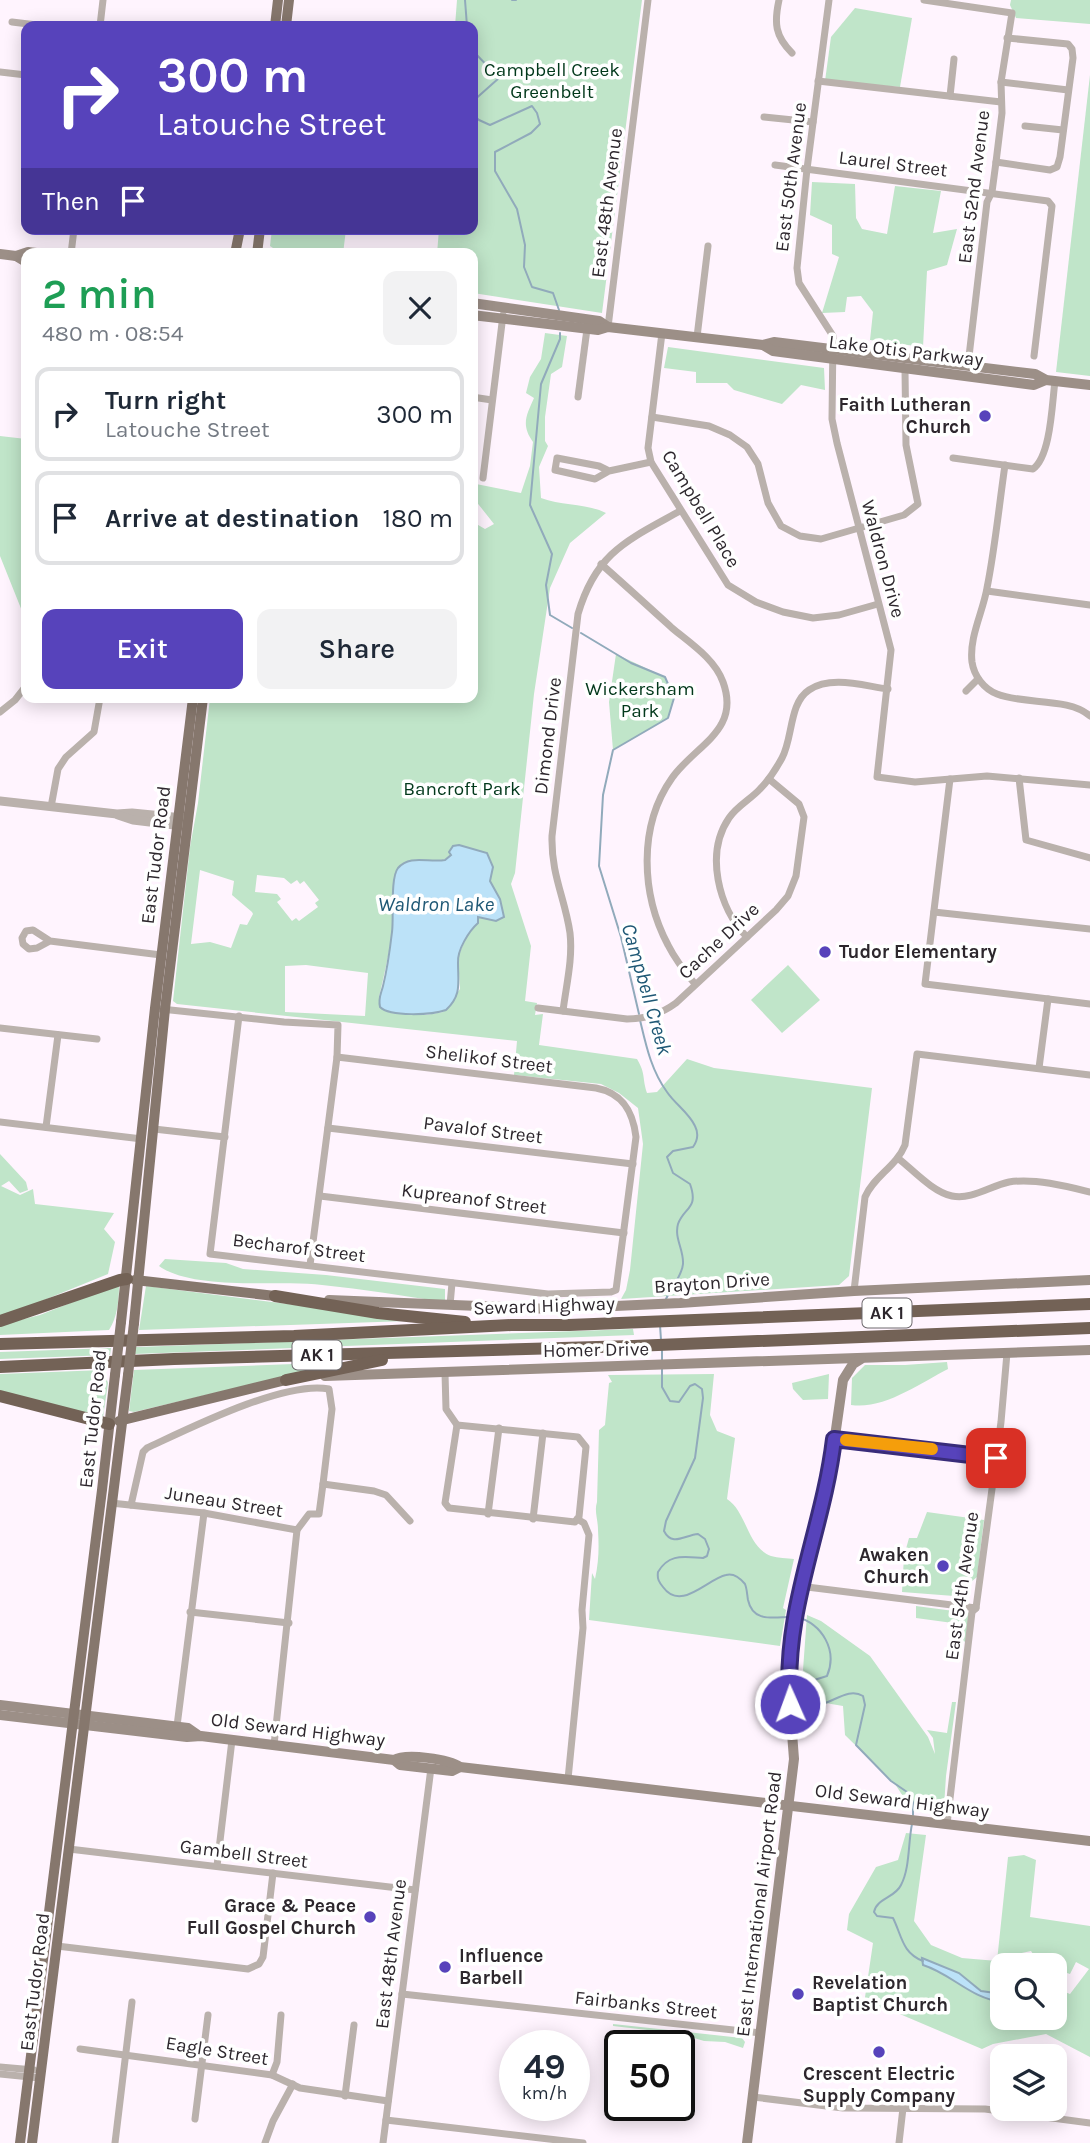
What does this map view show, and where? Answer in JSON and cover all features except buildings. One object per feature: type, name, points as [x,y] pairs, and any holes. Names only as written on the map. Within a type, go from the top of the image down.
[{"type":"highway","points":[[0,1321],[133,1280]]},
{"type":"highway","points":[[275,1296],[378,1313],[511,1325]]},
{"type":"highway","name":"Seward Highway","points":[[0,1344],[294,1336],[511,1325],[569,1325],[1090,1304]]},
{"type":"highway","name":"AK 1","points":[[0,1367],[1090,1328]]},
{"type":"highway","points":[[286,1380],[350,1364],[435,1351]]},
{"type":"highway","points":[[0,1396],[109,1424]]},
{"type":"main road","points":[[276,21],[278,0]]},
{"type":"main road","points":[[287,21],[289,0]]},
{"type":"main road","points":[[0,254],[21,259]]},
{"type":"main road","points":[[16,256],[21,254]]},
{"type":"main road","name":"Lake Otis Parkway","points":[[478,305],[503,313]]},
{"type":"main road","name":"Lake Otis Parkway","points":[[478,314],[503,313],[571,322],[598,321],[608,327]]},
{"type":"main road","name":"Lake Otis Parkway","points":[[571,322],[587,329],[608,327],[763,345],[774,342],[905,370],[1034,385],[1051,380]]},
{"type":"main road","name":"Lake Otis Parkway","points":[[834,354],[968,365],[1090,385]]},
{"type":"main road","name":"East Tudor Road","points":[[20,2143],[128,1375],[134,1323],[133,1280],[142,1139],[183,822],[193,703]]},
{"type":"main road","name":"East Tudor Road","points":[[32,2143],[69,1849],[78,1719],[121,1322],[133,1280],[154,1129],[161,955],[202,703]]},
{"type":"main road","name":"Brayton Drive","points":[[133,1280],[275,1296],[551,1309],[1090,1280]]},
{"type":"main road","name":"Homer Drive","points":[[109,1424],[286,1380],[336,1376],[1090,1350]]},
{"type":"main road","points":[[821,1359],[834,1365],[843,1380],[853,1364],[863,1358]]},
{"type":"main road","name":"East International Airport Road","points":[[747,2143],[794,1759],[788,1681],[791,1636],[799,1586],[824,1504],[843,1380]]},
{"type":"main road","name":"Old Seward Highway","points":[[0,1705],[187,1738],[198,1735],[394,1760],[401,1765],[452,1771],[460,1767]]},
{"type":"main road","name":"Old Seward Highway","points":[[0,1715],[177,1726],[188,1728],[198,1735]]},
{"type":"main road","name":"Old Seward Highway","points":[[394,1760],[401,1756],[442,1760],[453,1762],[460,1767],[1090,1841]]},
{"type":"main road","points":[[430,1768],[442,1760]]},
{"type":"street","points":[[101,21],[103,0]]},
{"type":"street","name":"East 48th Avenue","points":[[608,327],[648,0]]},
{"type":"street","points":[[779,0],[775,29],[781,43],[792,53]]},
{"type":"street","name":"East 50th Avenue","points":[[830,0],[807,169],[797,268],[799,283],[833,337],[834,354]]},
{"type":"street","name":"East 52nd Avenue","points":[[924,0],[1012,13],[1000,82],[1002,113],[992,192],[987,202],[968,365]]},
{"type":"street","points":[[12,22],[21,23]]},
{"type":"street","points":[[996,162],[1050,170],[1057,167],[1073,58],[1068,44],[1007,38]]},
{"type":"street","points":[[950,96],[954,59]]},
{"type":"street","points":[[0,72],[21,74]]},
{"type":"street","points":[[818,81],[1001,102]]},
{"type":"street","points":[[1000,82],[1068,90]]},
{"type":"street","points":[[764,117],[813,122]]},
{"type":"street","points":[[1025,126],[1063,130]]},
{"type":"street","name":"Laurel Street","points":[[775,164],[1048,201],[1052,206],[1034,356]]},
{"type":"street","points":[[697,337],[708,246]]},
{"type":"street","points":[[483,478],[503,313]]},
{"type":"street","points":[[578,397],[587,329]]},
{"type":"street","name":"Campbell Place","points":[[662,333],[648,448],[651,462],[728,585],[756,602],[783,612],[813,618],[839,615],[878,604]]},
{"type":"street","name":"Waldron Drive","points":[[834,354],[832,419],[891,650],[877,777],[915,782],[950,779]]},
{"type":"street","points":[[652,417],[709,426],[730,435],[747,447],[758,464],[768,503],[780,526],[800,536],[821,538],[904,515],[918,504],[906,445],[905,370]]},
{"type":"street","points":[[953,458],[1033,469],[1040,464],[1045,454],[1051,380]]},
{"type":"street","points":[[478,398],[492,400]]},
{"type":"street","points":[[610,471],[599,466],[557,458],[555,470],[595,479],[610,471],[651,462]]},
{"type":"street","points":[[1004,466],[987,591],[974,641],[972,661],[978,679],[994,693],[1016,700],[1067,705],[1085,711],[1090,716]]},
{"type":"street","name":"Dimond Drive","points":[[563,1011],[570,945],[567,916],[552,863],[552,836],[578,614],[591,580],[601,564],[630,539],[680,510]]},
{"type":"street","points":[[601,564],[714,666],[723,682],[726,710],[720,728],[708,743],[682,765],[666,787],[650,827],[647,852],[650,892],[657,920],[667,944],[695,984]]},
{"type":"street","points":[[987,591],[1090,606]]},
{"type":"street","points":[[966,691],[978,679]]},
{"type":"street","points":[[747,937],[736,926],[722,896],[717,873],[718,842],[724,827],[734,812],[769,779],[787,748],[801,692],[830,682],[888,689]]},
{"type":"street","points":[[0,712],[21,692]]},
{"type":"street","points":[[51,807],[58,769],[65,757],[94,732],[99,703]]},
{"type":"street","points":[[1090,785],[987,776],[950,779],[925,984],[1090,1004]]},
{"type":"street","points":[[1019,778],[1026,840],[1090,858]]},
{"type":"street","name":"Cache Drive","points":[[538,1008],[634,1019],[649,1017],[676,1003],[747,937],[788,896],[798,868],[802,810],[794,799],[769,779]]},
{"type":"street","points":[[657,782],[666,787]]},
{"type":"street","points":[[0,801],[117,814],[132,813],[183,822]]},
{"type":"street","points":[[934,912],[1090,929]]},
{"type":"street","points":[[50,941],[161,955]]},
{"type":"street","points":[[1039,1068],[1048,999]]},
{"type":"street","points":[[160,1009],[338,1025],[337,1057],[310,1265]]},
{"type":"street","name":"Becharof Street","points":[[239,1016],[210,1254],[556,1295],[611,1292],[618,1287],[624,1233]]},
{"type":"street","points":[[0,1028],[97,1040]]},
{"type":"street","points":[[46,1127],[58,1035]]},
{"type":"street","points":[[854,1291],[865,1197],[872,1183],[899,1159],[906,1136],[917,1054],[1090,1075]]},
{"type":"street","name":"Shelikof Street","points":[[337,1057],[596,1088],[619,1097],[634,1118],[636,1137],[633,1164]]},
{"type":"street","points":[[0,1122],[142,1139]]},
{"type":"street","name":"Pavalof Street","points":[[328,1128],[633,1164]]},
{"type":"street","points":[[154,1129],[225,1137]]},
{"type":"street","points":[[899,1159],[937,1189],[954,1197],[971,1195],[1010,1182],[1027,1182],[1090,1192]]},
{"type":"street","points":[[624,1233],[633,1164]]},
{"type":"street","name":"Kupreanof Street","points":[[320,1196],[624,1233]]},
{"type":"street","points":[[450,1306],[452,1283]]},
{"type":"street","name":"East 54th Avenue","points":[[947,1824],[972,1612],[976,1608],[996,1458],[1007,1353]]},
{"type":"street","points":[[445,1373],[446,1409],[457,1425],[445,1503],[454,1510],[567,1523],[578,1519],[586,1447],[578,1437],[457,1425]]},
{"type":"street","points":[[131,1504],[143,1452],[147,1448],[220,1414],[315,1387],[328,1389],[332,1409],[323,1484],[386,1495],[410,1521]]},
{"type":"street","points":[[488,1514],[499,1428]]},
{"type":"street","points":[[533,1519],[543,1433]]},
{"type":"street","points":[[834,1439],[996,1458]]},
{"type":"street","name":"Juneau Street","points":[[111,1503],[204,1513],[297,1530],[309,1514],[319,1514],[323,1484]]},
{"type":"street","points":[[177,1726],[204,1513]]},
{"type":"street","points":[[568,1779],[589,1535],[584,1523],[578,1519]]},
{"type":"street","points":[[274,1745],[297,1530]]},
{"type":"street","points":[[799,1586],[976,1608]]},
{"type":"street","points":[[190,1612],[289,1623]]},
{"type":"street","points":[[217,1866],[232,1740]]},
{"type":"street","name":"East 48th Avenue","points":[[383,2143],[430,1768]]},
{"type":"street","name":"Gambell Street","points":[[69,1849],[415,1890]]},
{"type":"street","points":[[57,1946],[248,1969],[259,1964],[263,1957],[273,1873]]},
{"type":"street","name":"Fairbanks Street","points":[[402,1994],[761,2033]]},
{"type":"street","points":[[115,2143],[132,2002]]},
{"type":"street","points":[[195,2119],[208,2015]]},
{"type":"street","points":[[272,2075],[281,2015]]},
{"type":"street","points":[[345,2096],[354,2025]]},
{"type":"street","name":"Eagle Street","points":[[80,2049],[126,2053],[272,2075],[300,2088],[388,2101]]},
{"type":"street","points":[[0,2067],[41,2075]]},
{"type":"street","points":[[0,2074],[28,2073]]},
{"type":"street","points":[[265,2143],[273,2121],[293,2084]]},
{"type":"street","points":[[753,2097],[843,2108],[985,2109],[1090,2123]]},
{"type":"street","points":[[899,2143],[903,2108]]},
{"type":"street","points":[[386,2120],[583,2143]]},
{"type":"green space","name":"Campbell Creek Greenbelt","points":[[457,0],[642,0],[602,313],[478,294],[478,248],[437,248],[439,235],[478,235],[478,21],[455,21]]},
{"type":"green space","points":[[1011,0],[1090,0],[1090,24],[1016,18],[1010,5]]},
{"type":"green space","points":[[855,8],[912,18],[900,87],[825,81],[831,37]]},
{"type":"green space","points":[[1090,75],[1090,376],[1056,372]]},
{"type":"green space","points":[[812,182],[855,184],[856,218],[862,229],[887,234],[895,186],[941,191],[933,233],[957,229],[947,265],[927,271],[923,347],[870,340],[873,312],[861,296],[847,297],[845,312],[822,313],[839,257],[832,254],[832,225],[810,215]]},
{"type":"green space","points":[[271,235],[345,235],[344,248],[270,246]]},
{"type":"green space","name":"Bancroft Park","points":[[545,333],[567,336],[562,367],[551,374],[545,417],[545,441],[548,446],[539,467],[541,498],[606,513],[570,543],[550,588],[534,694],[515,873],[511,884],[531,946],[525,1001],[537,1003],[535,1015],[543,1014],[539,1045],[637,1059],[647,1093],[657,1092],[687,1059],[714,1068],[872,1088],[849,1276],[839,1285],[621,1299],[626,1290],[630,1270],[643,1144],[638,1108],[619,1093],[601,1084],[514,1075],[517,1041],[177,1004],[173,1001],[209,703],[478,703],[478,525],[485,529],[494,524],[478,504],[478,484],[521,493],[530,466],[533,442],[526,425],[534,398],[526,393],[530,377],[541,359]],"holes":[[[487,853],[493,867],[490,881],[500,899],[504,917],[496,921],[478,917],[458,957],[460,989],[443,1012],[426,1015],[390,1013],[379,997],[391,941],[395,884],[399,867],[413,861],[439,861],[451,855]],[[200,870],[234,881],[232,895],[253,914],[247,925],[240,924],[231,948],[210,942],[191,944]],[[257,875],[284,878],[291,884],[297,880],[300,884],[304,881],[319,900],[315,903],[318,907],[299,921],[296,918],[292,921],[277,902],[281,899],[277,894],[255,892]],[[306,965],[368,973],[365,1016],[285,1012],[285,966]]]},
{"type":"green space","points":[[668,347],[824,368],[825,390],[801,385],[782,404],[734,390],[727,383],[696,383],[696,372],[664,368]]},
{"type":"green space","points":[[0,436],[21,438],[21,608],[0,556]]},
{"type":"green space","name":"Wickersham Park","points":[[616,654],[665,677],[674,698],[668,718],[613,750],[609,702]]},
{"type":"green space","points":[[788,965],[820,1000],[782,1033],[751,1000]]},
{"type":"green space","points":[[0,1154],[26,1182],[28,1190],[20,1193],[9,1181],[1,1186],[20,1195],[33,1189],[35,1204],[114,1213],[104,1229],[115,1242],[108,1274],[0,1318]]},
{"type":"green space","points":[[165,1259],[226,1263],[243,1269],[326,1275],[445,1289],[445,1302],[322,1285],[193,1279],[174,1274],[159,1266]]},
{"type":"green space","points":[[119,1286],[119,1298],[116,1315],[109,1330],[0,1335],[0,1325],[40,1315]]},
{"type":"green space","points":[[146,1286],[407,1319],[407,1321],[139,1330]]},
{"type":"green space","points":[[633,1329],[634,1335],[135,1354],[136,1347]]},
{"type":"green space","points":[[111,1348],[110,1355],[0,1359],[0,1352]]},
{"type":"green space","points":[[346,1362],[134,1412],[129,1411],[134,1370]]},
{"type":"green space","points":[[947,1362],[948,1369],[901,1394],[876,1403],[851,1405],[852,1378],[865,1365]]},
{"type":"green space","points":[[103,1370],[108,1383],[103,1417],[0,1392],[0,1374]]},
{"type":"green space","points":[[714,1374],[710,1415],[717,1431],[735,1438],[727,1499],[739,1512],[763,1552],[774,1557],[794,1559],[783,1608],[786,1610],[780,1646],[589,1620],[592,1573],[595,1579],[598,1554],[596,1509],[599,1430],[605,1425],[609,1383],[612,1382],[608,1375]]},
{"type":"green space","points":[[829,1374],[828,1399],[803,1400],[793,1389],[792,1383]]},
{"type":"green space","points":[[927,1512],[984,1520],[977,1577],[954,1596],[902,1592],[904,1556],[909,1538],[917,1538]]},
{"type":"green space","points":[[916,1606],[969,1613],[966,1642],[960,1640],[960,1624],[916,1618]]},
{"type":"green space","points":[[807,1615],[821,1621],[870,1656],[928,1737],[935,1754],[933,1738],[927,1730],[947,1733],[952,1702],[956,1702],[944,1807],[939,1812],[910,1807],[895,1784],[845,1735],[843,1706],[808,1700],[803,1670]]},
{"type":"green space","points":[[906,1833],[926,1835],[914,1921],[931,1945],[962,1958],[990,1960],[990,2030],[1067,2030],[1067,1993],[1070,1994],[1089,1969],[1076,1962],[1070,1974],[1067,1973],[1067,1953],[998,1953],[1008,1857],[1024,1855],[1036,1860],[1030,1917],[1090,1926],[1090,2057],[1046,2034],[990,2044],[982,2049],[895,2012],[864,2004],[873,1943],[847,1930],[849,1914],[876,1867],[898,1860]]},
{"type":"green space","points":[[613,2024],[668,2030],[647,2030]]},
{"type":"green space","points":[[695,2033],[742,2038],[745,2042],[743,2048],[725,2042],[695,2038]]},
{"type":"water","name":"Waldron Lake","points":[[459,845],[487,853],[493,867],[490,881],[500,899],[504,917],[496,921],[478,917],[478,923],[459,952],[457,994],[446,1010],[412,1014],[385,1010],[380,1007],[379,1001],[393,926],[393,889],[398,868],[408,861],[445,860],[451,855],[449,852],[453,846]]},
{"type":"water","points":[[922,1958],[959,1973],[981,1991],[990,1992],[990,1999],[971,1991],[923,1965]]},
{"type":"waterway","name":"Campbell Creek","points":[[465,0],[467,21]]},
{"type":"waterway","name":"Campbell Creek","points":[[478,56],[499,78],[478,97]]},
{"type":"waterway","name":"Campbell Creek","points":[[478,119],[490,125],[532,106],[537,113],[540,124],[531,133],[495,152],[495,171],[517,209],[525,245],[524,267],[532,287],[553,293],[559,310]]},
{"type":"waterway","name":"Campbell Creek","points":[[560,333],[541,384],[530,505],[552,554],[546,585],[550,615],[572,628]]},
{"type":"waterway","name":"Campbell Creek","points":[[581,633],[631,663],[665,677],[674,698],[668,718],[613,750],[603,795],[599,866],[621,937],[639,1014]]},
{"type":"waterway","name":"Campbell Creek","points":[[640,1020],[661,1084],[692,1121],[697,1134],[693,1147],[673,1151],[667,1157],[673,1173],[690,1184],[693,1198],[678,1224],[682,1268],[666,1299]]},
{"type":"waterway","name":"Campbell Creek","points":[[660,1325],[661,1340]]},
{"type":"waterway","name":"Campbell Creek","points":[[662,1350],[662,1361]]},
{"type":"waterway","name":"Campbell Creek","points":[[662,1367],[662,1387],[670,1401],[679,1402],[690,1386],[695,1384],[702,1389],[703,1398],[695,1458],[664,1531],[667,1536],[675,1539],[698,1534],[705,1539],[709,1549],[707,1556],[703,1558],[678,1558],[667,1562],[658,1572],[659,1582],[670,1594],[678,1596],[694,1592],[719,1578],[734,1575],[745,1584],[754,1612],[771,1618],[791,1617]]},
{"type":"waterway","name":"Campbell Creek","points":[[797,1617],[814,1626],[829,1648],[830,1666],[827,1676],[807,1685],[809,1700],[819,1705],[847,1694],[863,1696],[865,1705],[856,1745],[891,1781],[910,1794],[913,1815]]},
{"type":"waterway","name":"Campbell Creek","points":[[912,1824],[901,1885],[895,1893],[879,1904],[874,1912],[877,1916],[893,1918],[907,1949],[923,1961]]},
{"type":"slow traffic","points":[[846,1440],[932,1449]]},
{"type":"place","name":"Faith Lutheran Church","points":[[985,416]]},
{"type":"place","name":"Tudor Elementary","points":[[825,952]]},
{"type":"place","name":"Awaken Church","points":[[943,1566]]},
{"type":"place","name":"Grace & Peace Full Gospel Church","points":[[370,1917]]},
{"type":"place","name":"Influence Barbell","points":[[445,1967]]},
{"type":"place","name":"Revelation Baptist Church","points":[[798,1994]]},
{"type":"place","name":"Crescent Electric Supply Company","points":[[879,2052]]},
{"type":"route","points":[[790,1704],[788,1681],[791,1636],[799,1586],[824,1504],[834,1439],[996,1458]]}]
